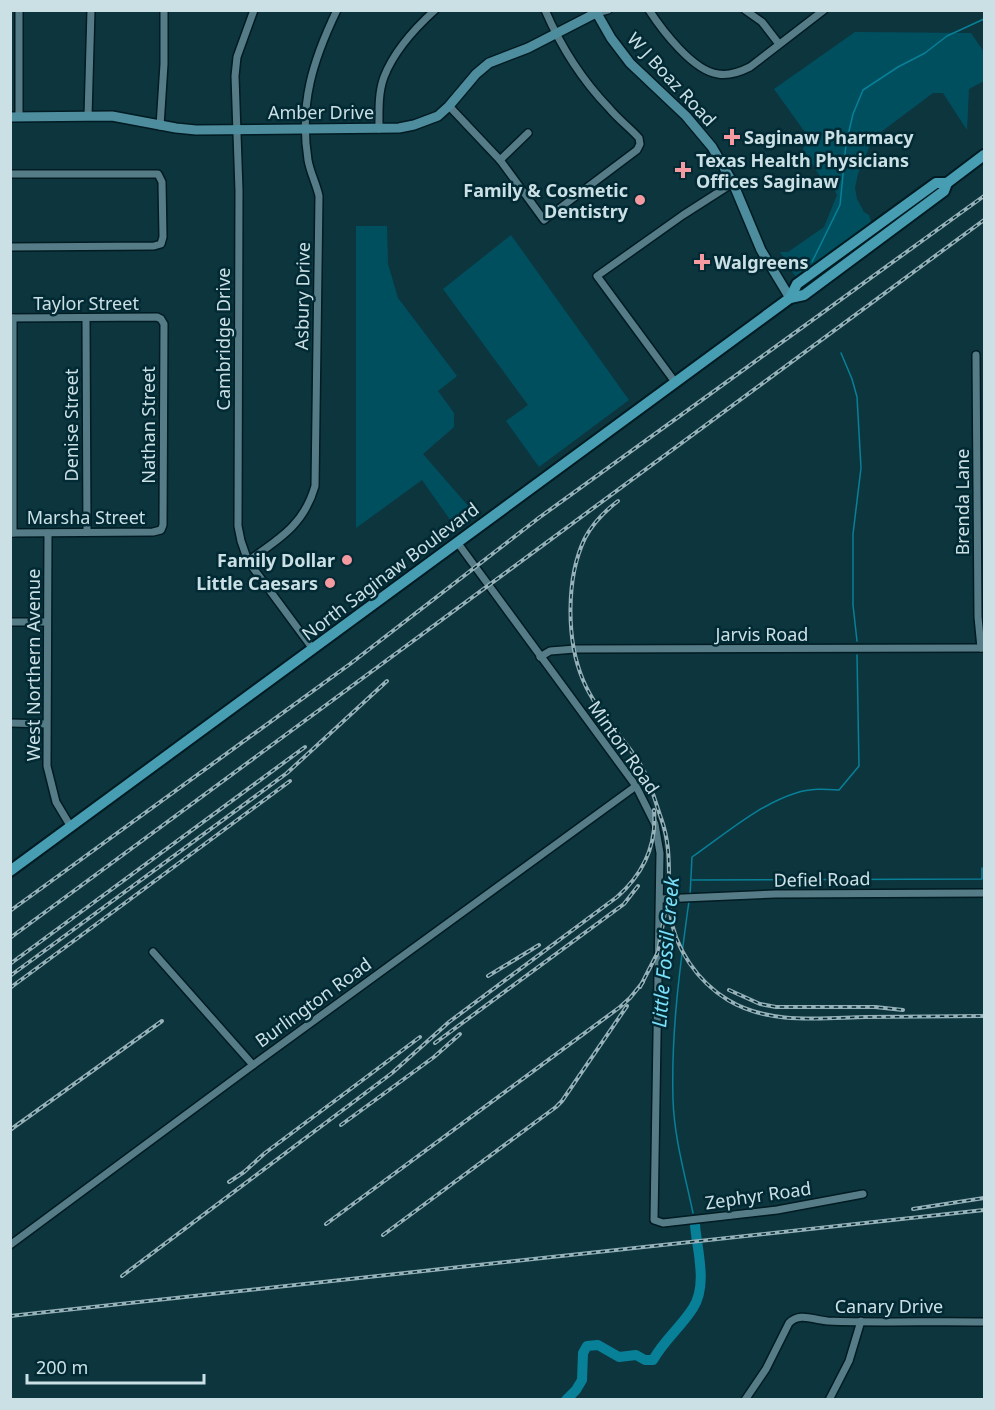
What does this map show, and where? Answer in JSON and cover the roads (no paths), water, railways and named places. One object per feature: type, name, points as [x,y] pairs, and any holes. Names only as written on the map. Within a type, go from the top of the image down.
[{"type":"main road","name":"North Saginaw Boulevard","points":[[10,871],[790,298],[797,284],[936,183],[947,183],[984,155]]},
{"type":"street","points":[[15,117],[19,10]]},
{"type":"street","points":[[88,116],[91,10]]},
{"type":"street","points":[[160,126],[164,64],[164,10]]},
{"type":"street","name":"Cambridge Drive","points":[[254,10],[236,63],[239,191],[238,517],[241,541],[248,561],[313,649]]},
{"type":"street","name":"Asbury Drive","points":[[248,561],[291,530],[308,509],[315,486],[319,196],[308,160],[307,97],[313,67],[338,10]]},
{"type":"street","points":[[379,129],[383,79],[391,62],[408,37],[435,10]]},
{"type":"street","points":[[449,106],[500,160],[544,220],[636,150],[640,142],[637,136],[616,117],[572,63],[545,10]]},
{"type":"street","points":[[596,11],[608,10]]},
{"type":"street","points":[[648,10],[659,27],[681,51],[697,64],[716,74],[741,72],[750,68],[824,10]]},
{"type":"street","points":[[745,10],[762,22],[779,44]]},
{"type":"street","name":"Amber Drive","points":[[15,117],[112,116],[160,126],[196,130],[399,129],[438,116],[489,63],[556,34],[596,11]]},
{"type":"street","name":"W J Boaz Road","points":[[596,11],[611,38],[630,63],[703,135],[733,183],[761,250],[790,298]]},
{"type":"street","points":[[500,160],[528,134]]},
{"type":"street","points":[[10,174],[158,174],[162,182],[163,237],[161,244],[154,246],[10,247]]},
{"type":"street","points":[[675,382],[597,276],[683,215],[733,183]]},
{"type":"street","points":[[12,318],[12,533]]},
{"type":"street","name":"Taylor Street","points":[[12,318],[161,319]]},
{"type":"street","name":"Denise Street","points":[[86,318],[87,532]]},
{"type":"street","name":"Nathan Street","points":[[160,530],[163,525],[164,324],[161,319]]},
{"type":"street","name":"Brenda Lane","points":[[976,355],[978,617],[983,648]]},
{"type":"street","name":"Marsha Street","points":[[12,533],[160,530]]},
{"type":"street","name":"West Northern Avenue","points":[[48,533],[47,766],[56,802],[71,827]]},
{"type":"street","name":"Minton Road","points":[[457,542],[636,786],[647,806],[658,837],[660,899],[653,1212],[656,1221]]},
{"type":"street","points":[[10,622],[47,622]]},
{"type":"street","name":"Jarvis Road","points":[[540,657],[550,651],[575,649],[983,648]]},
{"type":"street","points":[[10,723],[46,723]]},
{"type":"street","name":"Burlington Road","points":[[10,1245],[636,786]]},
{"type":"street","name":"Defiel Road","points":[[660,899],[775,894],[984,893]]},
{"type":"street","points":[[153,952],[253,1065]]},
{"type":"street","name":"Zephyr Road","points":[[656,1221],[663,1223],[777,1209],[863,1194]]},
{"type":"street","name":"Canary Drive","points":[[748,1397],[771,1361],[794,1317],[826,1321],[984,1322]]},
{"type":"street","points":[[829,1400],[849,1361],[861,1321]]},
{"type":"street","points":[[748,1397],[758,1400]]},
{"type":"waterway","name":"Little Fossil Creek","points":[[812,262],[840,205],[846,144],[853,114],[863,90],[898,67],[925,53],[947,36],[984,19]]},
{"type":"waterway","name":"Little Fossil Creek","points":[[841,353],[857,397],[861,468],[853,534],[853,605],[857,641]]},
{"type":"waterway","name":"Little Fossil Creek","points":[[690,896],[692,857],[742,821],[782,798],[807,790],[839,790],[859,766],[857,655]]},
{"type":"waterway","points":[[692,880],[982,879],[982,868]]},
{"type":"waterway","name":"Little Fossil Creek","points":[[689,901],[675,1024],[673,1099],[678,1142],[693,1213]]},
{"type":"waterway","name":"Little Fossil Creek","points":[[566,1400],[582,1380],[583,1353],[587,1346],[598,1345],[619,1357],[636,1355],[645,1360],[653,1360],[688,1315],[697,1299],[701,1278],[695,1225]]},
{"type":"railway","points":[[10,911],[350,664],[540,517],[984,196]]},
{"type":"railway","points":[[10,938],[984,220]]},
{"type":"railway","points":[[618,501],[592,527],[579,554],[574,571],[570,609],[573,646],[577,664],[588,691],[637,759],[651,788],[667,842],[672,925],[689,963],[707,984],[728,1000],[744,1008],[778,1017],[813,1019],[984,1016]]},
{"type":"railway","points":[[10,976],[287,773],[387,681]]},
{"type":"railway","points":[[10,964],[305,747]]},
{"type":"railway","points":[[10,988],[290,781]]},
{"type":"railway","points":[[122,1276],[392,1073],[449,1022],[617,897],[634,879],[646,858],[653,835],[654,810]]},
{"type":"railway","points":[[435,1043],[624,904],[638,886]]},
{"type":"railway","points":[[640,987],[658,952],[665,912]]},
{"type":"railway","points":[[488,976],[539,945]]},
{"type":"railway","points":[[326,1224],[620,1007],[643,982]]},
{"type":"railway","points":[[729,990],[760,1004],[776,1007],[875,1007],[903,1010]]},
{"type":"railway","points":[[383,1235],[556,1107],[627,1006]]},
{"type":"railway","points":[[10,1130],[162,1021]]},
{"type":"railway","points":[[341,1125],[434,1057],[460,1034]]},
{"type":"railway","points":[[229,1182],[420,1037]]},
{"type":"railway","points":[[913,1209],[984,1198]]},
{"type":"railway","points":[[10,1316],[984,1210]]},
{"type":"place","name":"Saginaw Pharmacy","points":[[732,137]]},
{"type":"place","name":"Texas Health Physicians Offices Saginaw","points":[[683,170]]},
{"type":"place","name":"Family & Cosmetic Dentistry","points":[[640,200]]},
{"type":"place","name":"Walgreens","points":[[702,262]]},
{"type":"place","name":"Family Dollar","points":[[347,560]]},
{"type":"place","name":"Little Caesars","points":[[330,583]]}]
